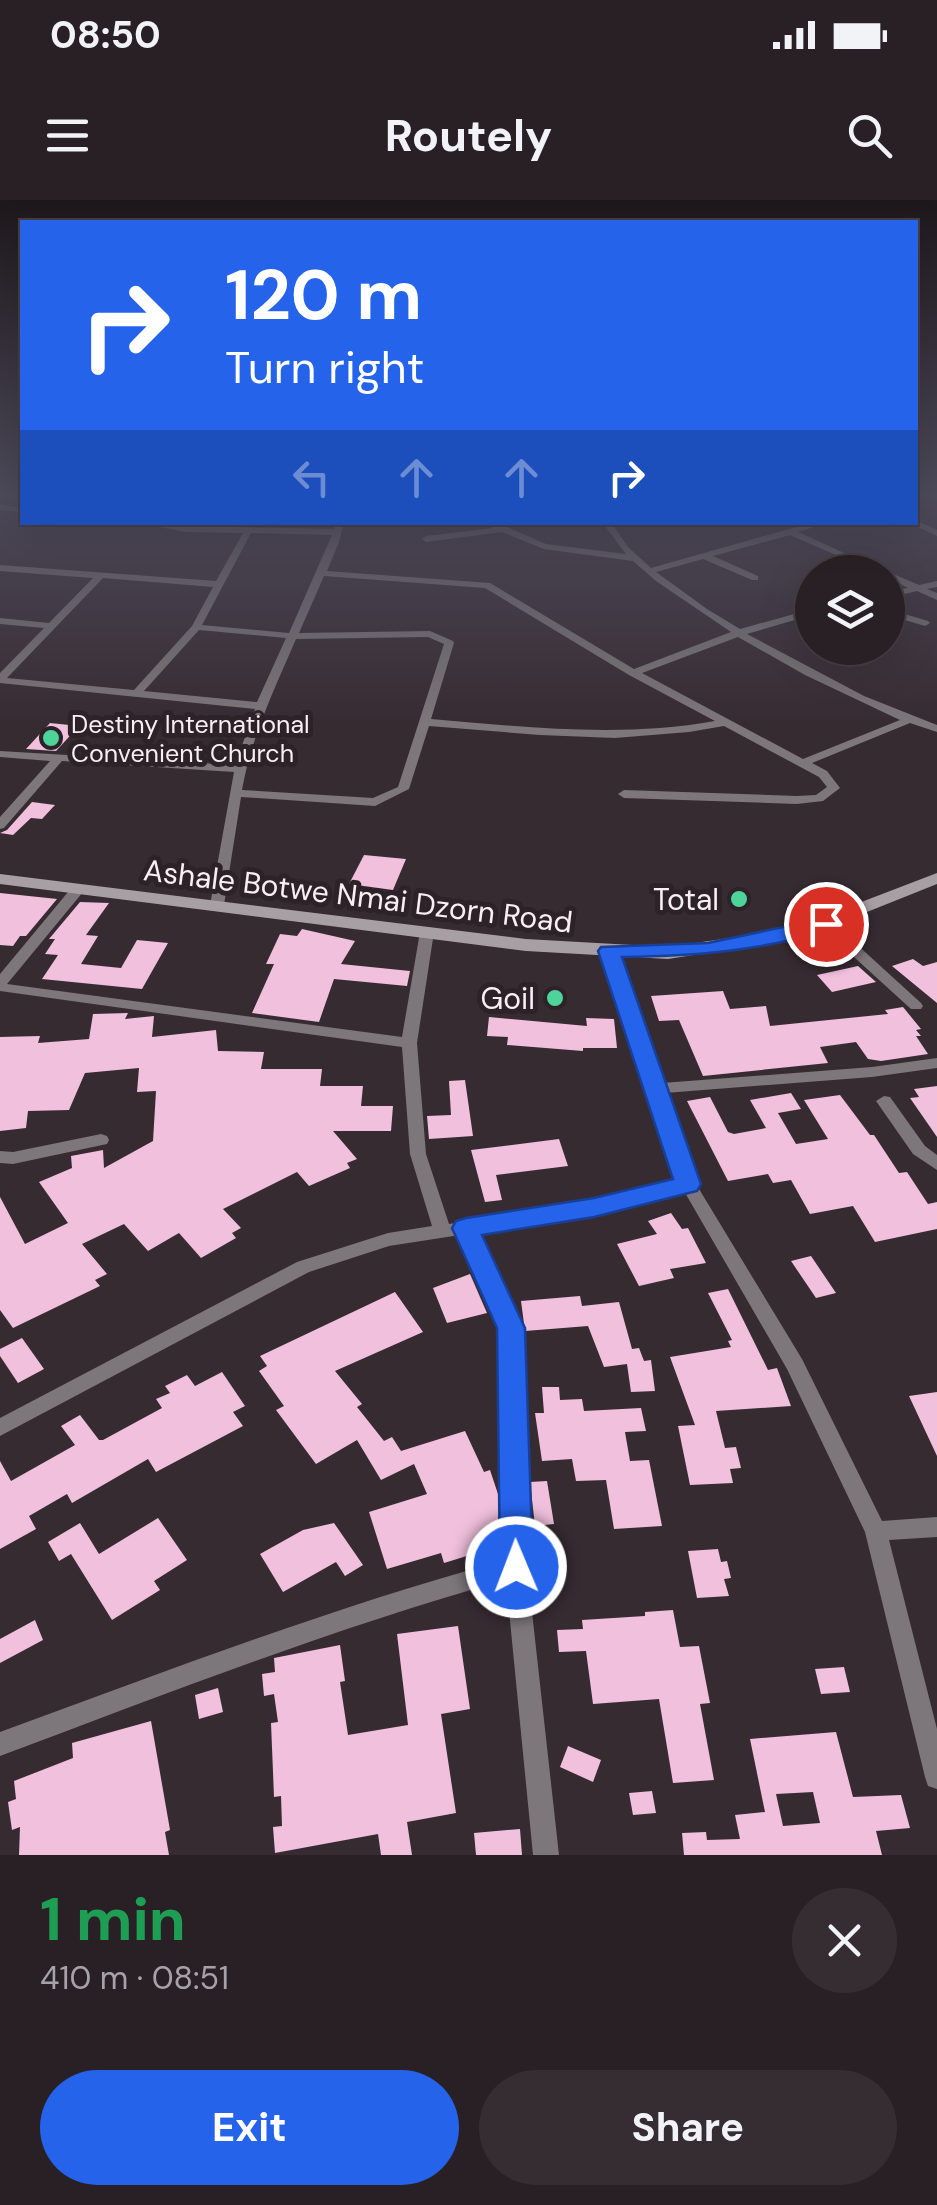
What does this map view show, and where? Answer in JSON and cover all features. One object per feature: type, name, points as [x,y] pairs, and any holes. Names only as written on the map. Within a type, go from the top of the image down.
[{"type":"main road","name":"Ashale Botwe Nmai Dzorn Road","points":[[0,879],[609,951],[708,950],[795,934],[934,884]]},
{"type":"street","points":[[38,570],[216,584]]},
{"type":"street","points":[[136,694],[196,627],[224,570]]},
{"type":"street","points":[[737,570],[754,578]]},
{"type":"street","points":[[649,571],[739,633],[818,678],[906,721],[937,729]]},
{"type":"street","points":[[217,906],[240,769],[262,706],[321,573],[487,585],[633,673],[823,774],[834,788],[819,798],[798,800],[624,794]]},
{"type":"street","points":[[0,679],[102,574]]},
{"type":"street","points":[[905,583],[937,597]]},
{"type":"street","points":[[905,590],[937,584]]},
{"type":"street","points":[[633,673],[739,633],[795,617]]},
{"type":"street","points":[[905,617],[925,623]]},
{"type":"street","points":[[0,621],[54,626]]},
{"type":"street","points":[[196,627],[292,636],[430,634],[449,643],[403,789],[392,797],[375,802],[237,793]]},
{"type":"street","points":[[0,679],[262,706]]},
{"type":"street","points":[[803,764],[906,721]]},
{"type":"street","points":[[426,722],[627,736],[676,734],[727,722]]},
{"type":"street","points":[[0,754],[240,769]]},
{"type":"street","points":[[0,824],[58,758]]},
{"type":"street","points":[[0,985],[78,889]]},
{"type":"street","points":[[826,924],[916,1006]]},
{"type":"street","points":[[427,932],[409,1043],[418,1154],[442,1232]]},
{"type":"street","points":[[609,951],[688,1184],[794,1364],[876,1531],[937,1777]]},
{"type":"street","points":[[0,985],[409,1043]]},
{"type":"street","points":[[654,1089],[937,1064]]},
{"type":"street","points":[[884,1101],[919,1150],[937,1164]]},
{"type":"street","points":[[4,1161],[100,1140]]},
{"type":"street","points":[[0,1428],[302,1267],[388,1240],[594,1207],[688,1184]]},
{"type":"street","points":[[466,1228],[511,1328],[516,1567],[546,1855]]},
{"type":"street","points":[[876,1531],[937,1528]]},
{"type":"street","points":[[0,1744],[280,1640],[516,1567]]},
{"type":"building","name":"Destiny International Convenient Church","points":[[50,723],[79,726],[56,751],[26,749]]},
{"type":"building","points":[[32,802],[55,805],[42,819],[31,818],[13,835],[0,833],[7,830]]},
{"type":"building","points":[[364,855],[406,859],[393,890],[349,884]]},
{"type":"building","points":[[0,893],[57,899],[26,936],[20,936],[13,946],[0,945]]},
{"type":"building","points":[[80,902],[109,903],[86,935],[98,936],[81,964],[121,968],[137,940],[168,943],[142,989],[42,979],[58,955],[45,954],[55,939],[49,939]]},
{"type":"building","points":[[302,929],[355,941],[341,964],[410,971],[407,986],[334,979],[319,1022],[252,1013],[274,964],[266,964],[280,934],[297,936]]},
{"type":"building","points":[[913,959],[923,966],[937,962],[937,1003],[892,966]]},
{"type":"building","points":[[858,966],[876,982],[832,992],[817,975]]},
{"type":"building","points":[[723,991],[730,1009],[766,1006],[770,1026],[888,1014],[885,1010],[903,1007],[921,1029],[916,1030],[921,1036],[916,1036],[928,1054],[881,1061],[868,1059],[856,1042],[820,1047],[828,1063],[703,1076],[679,1020],[659,1021],[651,996]]},
{"type":"building","points":[[128,1013],[125,1019],[154,1016],[152,1037],[216,1030],[218,1051],[264,1052],[261,1069],[322,1069],[320,1086],[363,1086],[361,1106],[393,1106],[391,1131],[333,1131],[357,1159],[347,1163],[350,1168],[309,1186],[297,1172],[223,1209],[241,1228],[232,1233],[236,1238],[201,1258],[179,1233],[148,1251],[124,1224],[82,1244],[107,1274],[95,1280],[100,1286],[13,1328],[0,1310],[0,1197],[25,1244],[68,1223],[39,1182],[72,1168],[71,1156],[103,1150],[104,1168],[153,1141],[156,1091],[137,1092],[139,1068],[85,1073],[69,1110],[28,1111],[26,1128],[0,1131],[0,1037],[40,1036],[38,1043],[89,1039],[93,1014]]},
{"type":"building","points":[[489,1017],[587,1026],[586,1018],[614,1019],[617,1048],[583,1051],[507,1045],[508,1037],[487,1036]]},
{"type":"building","points":[[465,1080],[473,1136],[429,1139],[427,1116],[451,1115],[449,1081]]},
{"type":"building","points":[[937,1086],[937,1137],[910,1098],[919,1097],[914,1089]]},
{"type":"building","points":[[791,1093],[801,1109],[778,1113],[796,1144],[828,1139],[804,1100],[840,1095],[899,1173],[907,1172],[928,1204],[937,1202],[937,1229],[875,1242],[853,1206],[810,1214],[791,1180],[773,1183],[768,1174],[728,1181],[687,1101],[710,1097],[728,1132],[734,1134],[766,1128],[750,1100]]},
{"type":"building","points":[[559,1139],[568,1166],[496,1175],[502,1200],[485,1202],[471,1150]]},
{"type":"building","points":[[671,1213],[682,1229],[688,1228],[706,1263],[670,1269],[674,1278],[639,1286],[617,1244],[657,1234],[648,1221]]},
{"type":"building","points":[[811,1256],[836,1293],[816,1298],[791,1261]]},
{"type":"building","points":[[470,1274],[487,1313],[447,1323],[433,1288]]},
{"type":"building","points":[[728,1289],[768,1370],[777,1368],[791,1406],[716,1411],[725,1448],[736,1447],[741,1468],[730,1469],[733,1483],[690,1485],[678,1426],[695,1425],[670,1357],[731,1347],[728,1341],[732,1340],[708,1293]]},
{"type":"building","points":[[395,1292],[423,1332],[335,1371],[362,1404],[357,1407],[384,1441],[392,1437],[401,1451],[465,1431],[484,1472],[490,1470],[501,1503],[493,1548],[444,1563],[441,1553],[387,1569],[369,1512],[427,1494],[414,1464],[381,1480],[357,1440],[316,1464],[276,1410],[284,1406],[259,1371],[267,1366],[260,1356]]},
{"type":"building","points":[[580,1296],[582,1306],[619,1302],[632,1349],[639,1348],[644,1361],[651,1360],[655,1391],[631,1392],[627,1364],[604,1367],[588,1326],[525,1331],[521,1301]]},
{"type":"building","points":[[22,1338],[44,1369],[18,1383],[0,1356],[0,1349]]},
{"type":"building","points":[[222,1372],[245,1406],[233,1412],[243,1426],[156,1472],[148,1459],[72,1503],[67,1494],[29,1516],[36,1529],[0,1549],[0,1461],[11,1481],[75,1445],[61,1426],[80,1415],[103,1440],[162,1408],[156,1399],[170,1393],[165,1386],[187,1375],[195,1386]]},
{"type":"building","points":[[542,1387],[559,1387],[560,1400],[582,1399],[584,1411],[641,1408],[646,1431],[625,1432],[630,1461],[649,1460],[662,1526],[614,1529],[606,1480],[576,1481],[572,1459],[542,1461],[535,1413],[544,1413]]},
{"type":"building","points":[[937,1392],[937,1456],[909,1396]]},
{"type":"building","points":[[547,1481],[554,1524],[535,1526],[530,1482]]},
{"type":"building","points":[[158,1518],[187,1560],[154,1581],[160,1590],[112,1620],[71,1554],[59,1561],[48,1542],[80,1523],[99,1554]]},
{"type":"building","points":[[334,1523],[363,1565],[345,1576],[336,1562],[283,1592],[260,1554],[303,1530]]},
{"type":"building","points":[[718,1549],[721,1562],[727,1561],[731,1578],[724,1579],[729,1596],[697,1598],[688,1551]]},
{"type":"building","points":[[673,1610],[680,1647],[699,1646],[710,1703],[700,1704],[714,1780],[673,1783],[659,1699],[593,1704],[586,1651],[559,1652],[557,1630],[583,1629],[582,1620]]},
{"type":"building","points":[[35,1620],[43,1640],[0,1663],[0,1639]]},
{"type":"building","points":[[458,1626],[470,1709],[441,1714],[456,1813],[407,1822],[412,1855],[381,1855],[378,1834],[275,1853],[273,1827],[282,1826],[281,1796],[274,1797],[271,1723],[278,1722],[274,1694],[264,1696],[262,1674],[275,1672],[274,1658],[340,1645],[345,1681],[340,1682],[348,1735],[408,1725],[397,1634]]},
{"type":"building","points":[[844,1667],[850,1692],[821,1694],[815,1669]]},
{"type":"building","points":[[218,1688],[223,1712],[199,1719],[195,1695]]},
{"type":"building","points":[[151,1721],[170,1830],[165,1832],[169,1855],[19,1855],[20,1827],[12,1830],[8,1802],[16,1799],[14,1781],[73,1758],[72,1743]]},
{"type":"building","points":[[836,1732],[853,1797],[901,1795],[910,1828],[876,1831],[882,1855],[684,1855],[682,1833],[706,1832],[707,1840],[740,1839],[735,1815],[765,1812],[750,1739]],"holes":[[[813,1792],[820,1823],[783,1826],[776,1794]]]},
{"type":"building","points":[[568,1746],[601,1760],[593,1782],[560,1767]]},
{"type":"building","points":[[652,1791],[656,1813],[633,1815],[629,1793]]},
{"type":"building","points":[[520,1829],[522,1855],[476,1855],[474,1833]]},
{"type":"place","name":"Destiny International Convenient Church","points":[[51,738]]},
{"type":"place","name":"Total","points":[[739,899]]},
{"type":"place","name":"Goil","points":[[555,998]]},
{"type":"route","points":[[516,1567],[511,1328],[466,1228],[594,1207],[688,1184],[609,951],[708,950],[795,934],[826,924]]}]
